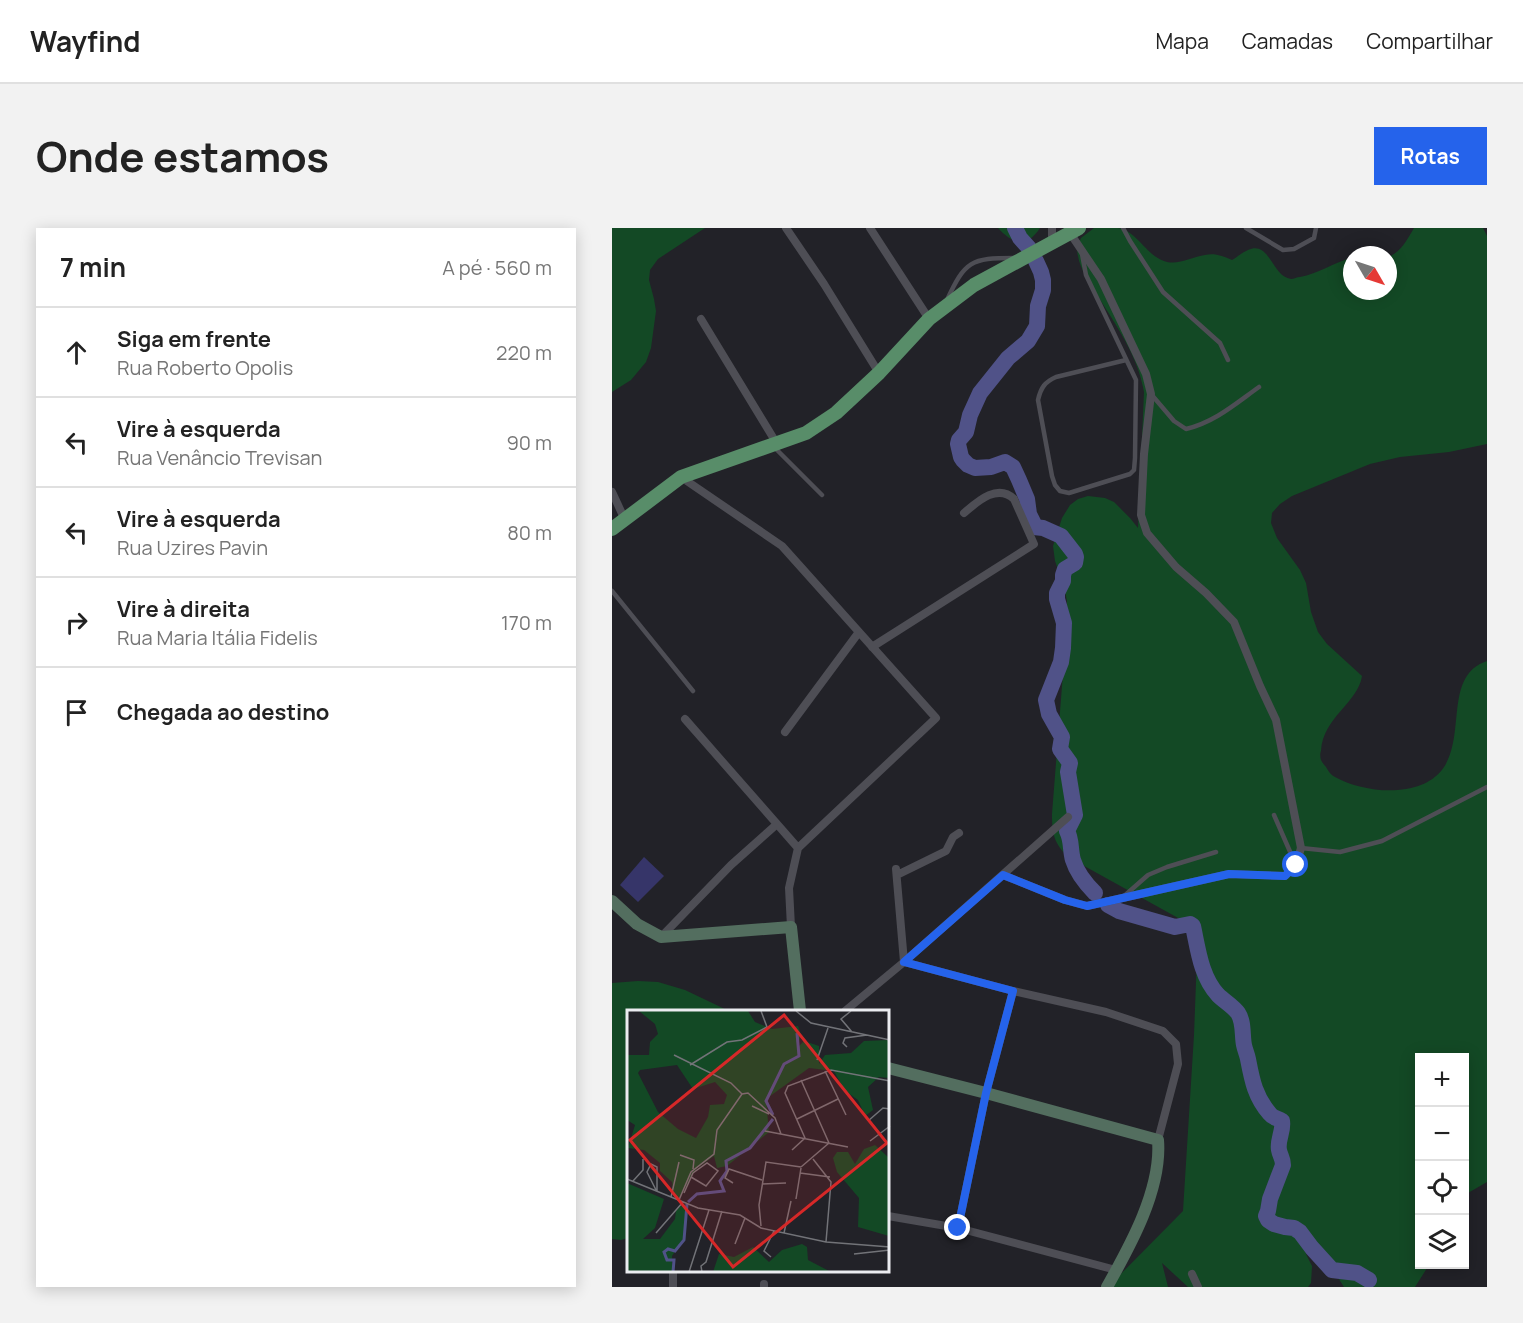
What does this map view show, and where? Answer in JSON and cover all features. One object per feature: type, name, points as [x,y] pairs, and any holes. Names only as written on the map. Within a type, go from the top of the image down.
[{"type":"main road","points":[[612,530],[681,477],[806,434],[836,413],[879,373],[929,319],[974,285],[1023,258],[1052,235],[1075,230]]},
{"type":"street","points":[[786,228],[879,373]]},
{"type":"street","points":[[870,228],[929,319]]},
{"type":"street","points":[[1003,875],[1065,900],[1087,906],[1229,874],[1285,876],[1296,865],[1302,848],[1276,720],[1234,622],[1176,567],[1147,533],[1141,515],[1144,454],[1151,394],[1146,374],[1131,341],[1101,279],[1081,248],[1075,230]]},
{"type":"street","points":[[701,319],[775,444]]},
{"type":"street","points":[[681,477],[782,546],[936,718],[798,848],[789,888],[800,1010]]},
{"type":"street","points":[[612,492],[625,520]]},
{"type":"street","points":[[872,647],[1034,544],[1014,499],[1008,494],[998,492],[982,498],[964,513]]},
{"type":"street","points":[[785,732],[859,632]]},
{"type":"street","points":[[685,719],[798,848]]},
{"type":"street","points":[[846,1010],[1068,817]]},
{"type":"street","points":[[661,937],[730,865],[777,824]]},
{"type":"street","points":[[904,962],[897,872],[946,851],[953,837],[959,832]]},
{"type":"street","points":[[612,901],[637,924],[661,937],[791,927]]},
{"type":"street","points":[[904,962],[1013,991],[1106,1012],[1163,1030],[1176,1044],[1178,1064],[1158,1140],[1159,1155],[1155,1177],[1142,1218],[1129,1248],[1107,1287]]},
{"type":"street","points":[[958,1228],[986,1093],[1013,991]]},
{"type":"street","points":[[890,1069],[1158,1140]]},
{"type":"street","points":[[890,1216],[958,1228],[1116,1270]]},
{"type":"street","points":[[1192,1274],[1198,1287]]},
{"type":"lane","points":[[1123,228],[1163,292],[1220,343],[1228,360]]},
{"type":"lane","points":[[1246,228],[1283,250],[1294,249],[1314,237],[1317,228]]},
{"type":"lane","points":[[1081,248],[1086,275],[1136,380],[1134,470],[1123,477],[1080,490],[1069,493],[1060,491],[1052,476],[1038,400],[1040,390],[1047,381],[1056,377],[1126,360]]},
{"type":"lane","points":[[944,308],[958,277],[965,268],[975,262],[992,258],[1023,258]]},
{"type":"lane","points":[[1151,394],[1174,421],[1186,429],[1202,425],[1220,415],[1258,387]]},
{"type":"lane","points":[[775,444],[822,495]]},
{"type":"lane","points":[[612,591],[693,691]]},
{"type":"lane","points":[[1302,848],[1340,852],[1382,841],[1487,787]]},
{"type":"lane","points":[[1274,815],[1296,865]]},
{"type":"lane","points":[[1121,898],[1148,875],[1216,852]]},
{"type":"green space","points":[[612,228],[705,228],[658,259],[650,270],[649,280],[656,311],[651,348],[646,362],[631,380],[612,392]]},
{"type":"green space","points":[[998,228],[1040,228],[1030,239],[1019,242],[1009,238]]},
{"type":"green space","points":[[1094,228],[1118,228],[1131,234],[1158,258],[1169,262],[1179,262],[1209,254],[1232,260],[1255,248],[1266,254],[1279,272],[1291,279],[1343,261],[1343,300],[1397,300],[1397,252],[1414,228],[1483,228],[1487,236],[1487,444],[1449,452],[1400,457],[1370,464],[1292,496],[1272,513],[1271,523],[1277,538],[1300,570],[1306,583],[1311,612],[1318,632],[1327,644],[1362,676],[1359,686],[1334,719],[1323,739],[1321,760],[1335,777],[1360,787],[1379,790],[1406,789],[1430,780],[1445,766],[1452,747],[1462,687],[1470,671],[1487,661],[1487,1182],[1469,1192],[1469,1053],[1415,1053],[1415,1269],[1426,1269],[1415,1287],[1344,1287],[1304,1225],[1306,1254],[1312,1266],[1311,1283],[1308,1287],[1188,1287],[1162,1263],[1168,1287],[1108,1287],[1183,1211],[1198,929],[1068,857],[1057,843],[1053,827],[1052,814],[1067,601],[1053,546],[1062,518],[1070,505],[1088,496],[1105,498],[1114,502],[1138,528],[1144,392],[1137,365],[1079,261],[1077,254],[1081,238]]},
{"type":"green space","points":[[658,982],[685,990],[727,1010],[627,1010],[627,1238],[621,1240],[612,1239],[612,983]]},
{"type":"building","points":[[644,857],[664,876],[638,902],[620,885]]},
{"type":"waterway","points":[[1015,228],[1029,248]]},
{"type":"waterway","points":[[1036,261],[1043,280],[1037,326],[1028,341],[1008,358],[980,393],[970,415],[966,432],[958,444],[963,460],[975,468],[991,467],[1005,462],[1013,467],[1027,499],[1034,527],[1043,528],[1061,536],[1076,557],[1075,563],[1065,569],[1063,581],[1057,593],[1064,623],[1063,648],[1061,662],[1046,700],[1049,714],[1062,737],[1060,749],[1070,763],[1068,772],[1075,815],[1067,831],[1073,860],[1082,878],[1095,893]]},
{"type":"waterway","points":[[1108,905],[1119,911],[1175,927],[1190,924],[1193,926],[1201,962],[1212,988],[1234,1008],[1240,1017],[1244,1045],[1258,1095],[1271,1115],[1282,1121],[1279,1152],[1283,1165],[1266,1216],[1274,1224],[1294,1228],[1300,1232],[1332,1270],[1357,1273],[1369,1280]]},
{"type":"route","points":[[958,1228],[986,1093],[1013,991],[904,962],[1003,875],[1065,900],[1087,906],[1229,874],[1285,876],[1296,865]]}]
